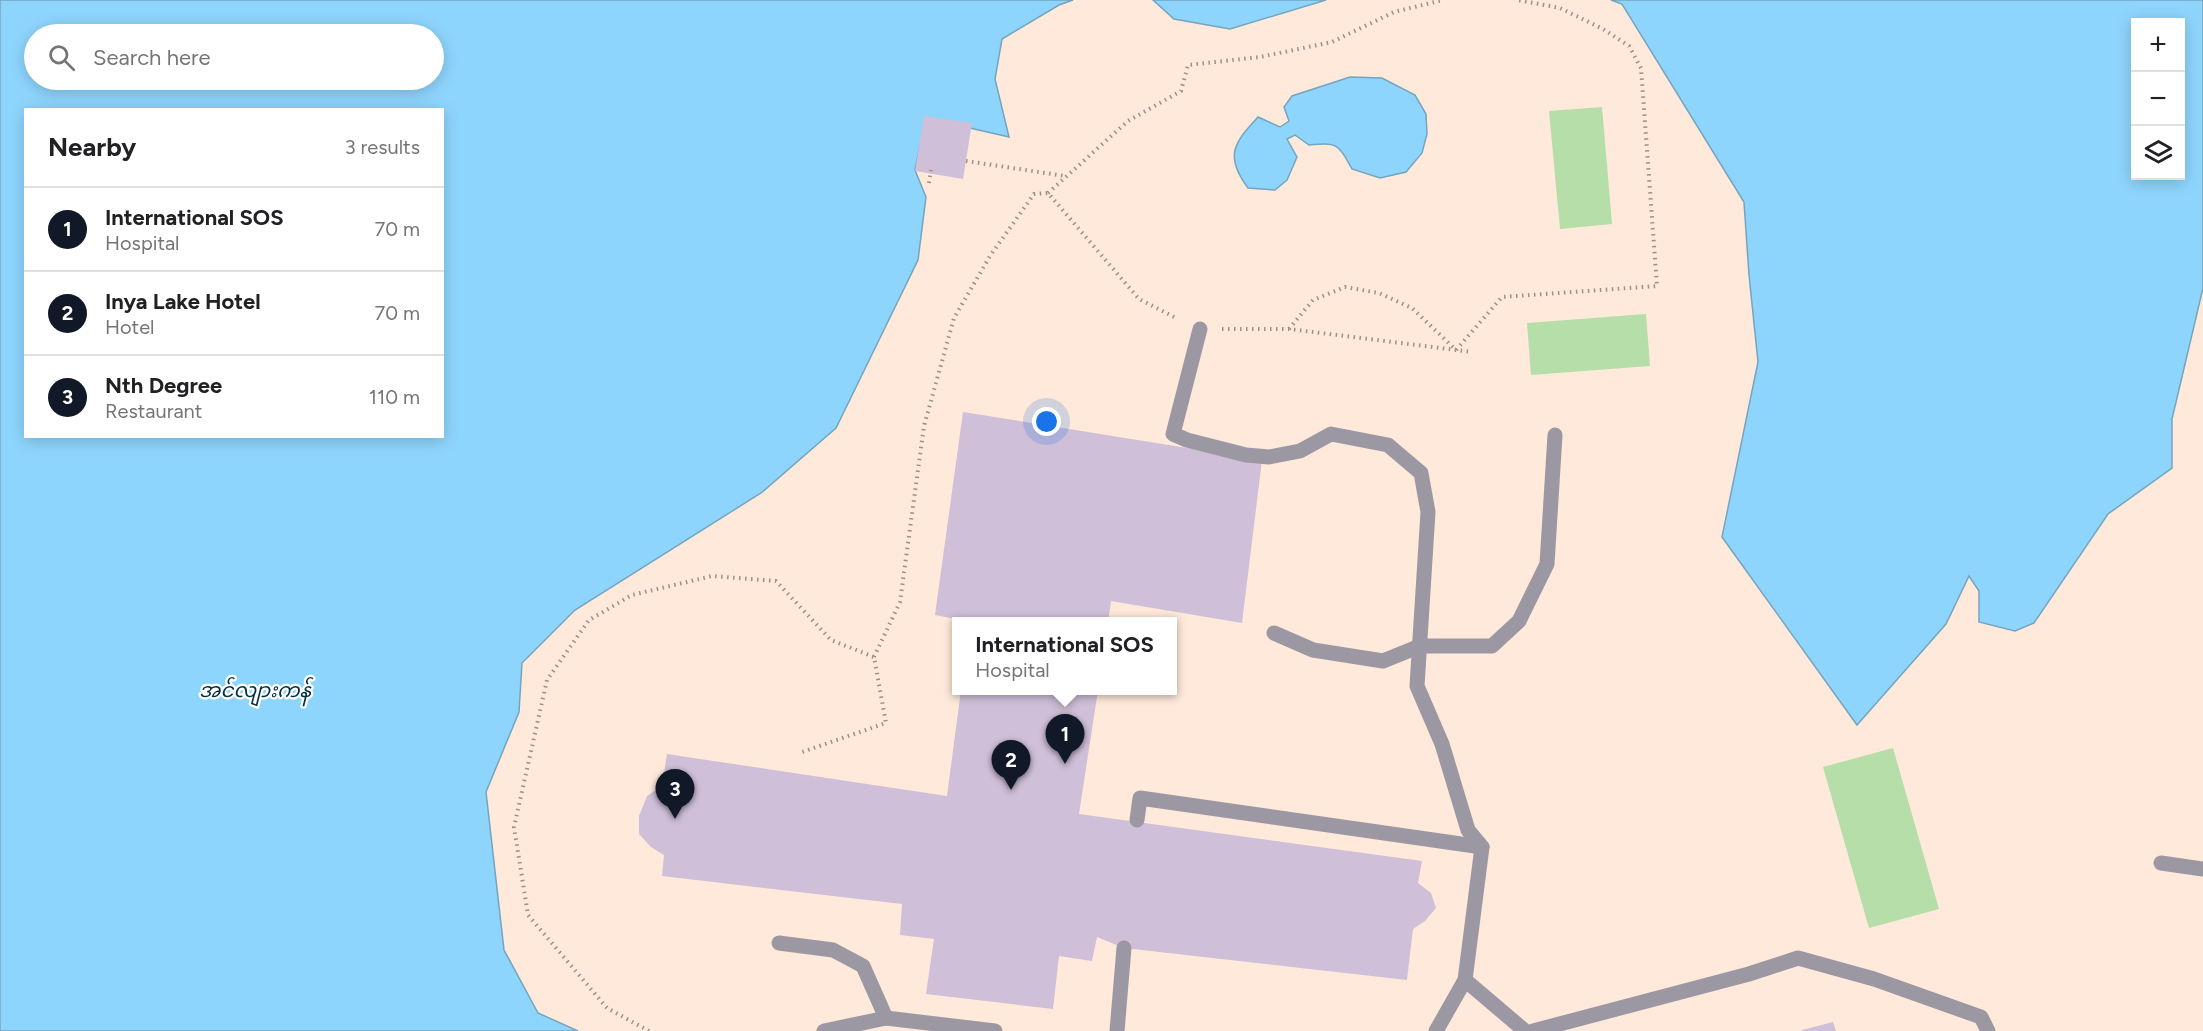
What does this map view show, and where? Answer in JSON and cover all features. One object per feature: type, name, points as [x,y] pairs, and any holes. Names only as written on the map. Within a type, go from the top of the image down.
[{"type":"street","points":[[1200,329],[1173,434],[1187,440],[1246,455],[1269,458],[1300,451],[1331,434],[1388,446],[1421,472],[1428,512],[1417,686],[1442,744],[1468,830],[1482,847],[1465,980],[1436,1031]]},
{"type":"street","points":[[1274,633],[1313,650],[1383,661],[1420,646],[1492,646],[1519,621],[1547,564],[1555,435]]},
{"type":"street","points":[[1137,820],[1140,798],[1482,847]]},
{"type":"street","points":[[2161,863],[2203,869]]},
{"type":"street","points":[[779,943],[833,950],[862,966],[886,1018]]},
{"type":"street","points":[[1117,1031],[1124,948]]},
{"type":"street","points":[[1533,1031],[1749,974],[1798,958],[1874,979],[1981,1017],[1988,1031]]},
{"type":"street","points":[[1465,980],[1525,1031]]},
{"type":"street","points":[[824,1031],[886,1018],[995,1031]]},
{"type":"path","points":[[802,752],[885,723],[874,657],[900,602],[924,426],[954,318],[990,256],[1034,194],[1048,193],[1128,121],[1181,91],[1188,65],[1260,57],[1332,42],[1394,12],[1443,0]]},
{"type":"path","points":[[1455,350],[1502,297],[1657,286],[1641,68],[1629,46],[1603,29],[1560,8],[1518,0]]},
{"type":"path","points":[[966,161],[1066,176]]},
{"type":"path","points":[[929,183],[931,170]]},
{"type":"path","points":[[1048,193],[1139,299],[1200,329],[1289,329],[1472,352]]},
{"type":"path","points":[[1289,329],[1313,300],[1346,287],[1379,293],[1412,309],[1455,350]]},
{"type":"path","points":[[649,1031],[607,1008],[528,915],[514,827],[547,680],[589,620],[632,594],[712,576],[776,580],[831,640],[874,657]]},
{"type":"green space","points":[[1602,107],[1612,224],[1560,229],[1549,111]]},
{"type":"green space","points":[[1646,314],[1650,366],[1531,375],[1527,323]]},
{"type":"green space","points":[[1893,748],[1939,909],[1869,928],[1823,767]]},
{"type":"water","name":"အင်လျားကန်","points":[[0,0],[1073,0],[1059,5],[1002,39],[995,79],[1009,137],[926,118],[915,170],[926,197],[918,260],[836,428],[761,493],[575,610],[522,663],[519,712],[486,792],[504,950],[538,1013],[578,1031],[0,1031]]},
{"type":"water","points":[[1153,0],[1326,0],[1230,29],[1174,19]]},
{"type":"water","points":[[1611,0],[2203,0],[2203,288],[2172,419],[2172,468],[2108,514],[2034,623],[2015,631],[1979,622],[1979,591],[1969,576],[1946,624],[1857,725],[1722,537],[1758,362],[1744,202],[1622,4]]},
{"type":"water","points":[[1350,77],[1382,78],[1415,95],[1426,114],[1427,134],[1422,153],[1406,172],[1380,178],[1352,169],[1336,146],[1309,145],[1295,135],[1287,139],[1297,157],[1287,180],[1275,190],[1248,188],[1236,167],[1235,150],[1238,142],[1258,117],[1280,127],[1289,121],[1284,107],[1292,96]]},
{"type":"building","points":[[924,116],[972,123],[963,179],[915,171]]},
{"type":"building","points":[[963,412],[1262,460],[1242,623],[1111,601],[1109,617],[952,618],[935,615]]},
{"type":"building","points":[[960,695],[1097,695],[1079,814],[1422,861],[1418,883],[1431,893],[1436,908],[1425,921],[1413,929],[1407,980],[1124,948],[1097,937],[1092,961],[1059,956],[1053,1009],[926,994],[934,939],[900,935],[902,904],[662,876],[664,855],[651,847],[639,834],[639,816],[647,796],[662,786],[667,754],[947,796]]},
{"type":"building","points":[[1833,1022],[1836,1031],[1802,1031],[1802,1030]]},
{"type":"place","name":"International SOS","points":[[1065,764]]},
{"type":"place","name":"Inya Lake Hotel","points":[[1011,790]]},
{"type":"place","name":"Nth Degree","points":[[675,819]]}]
